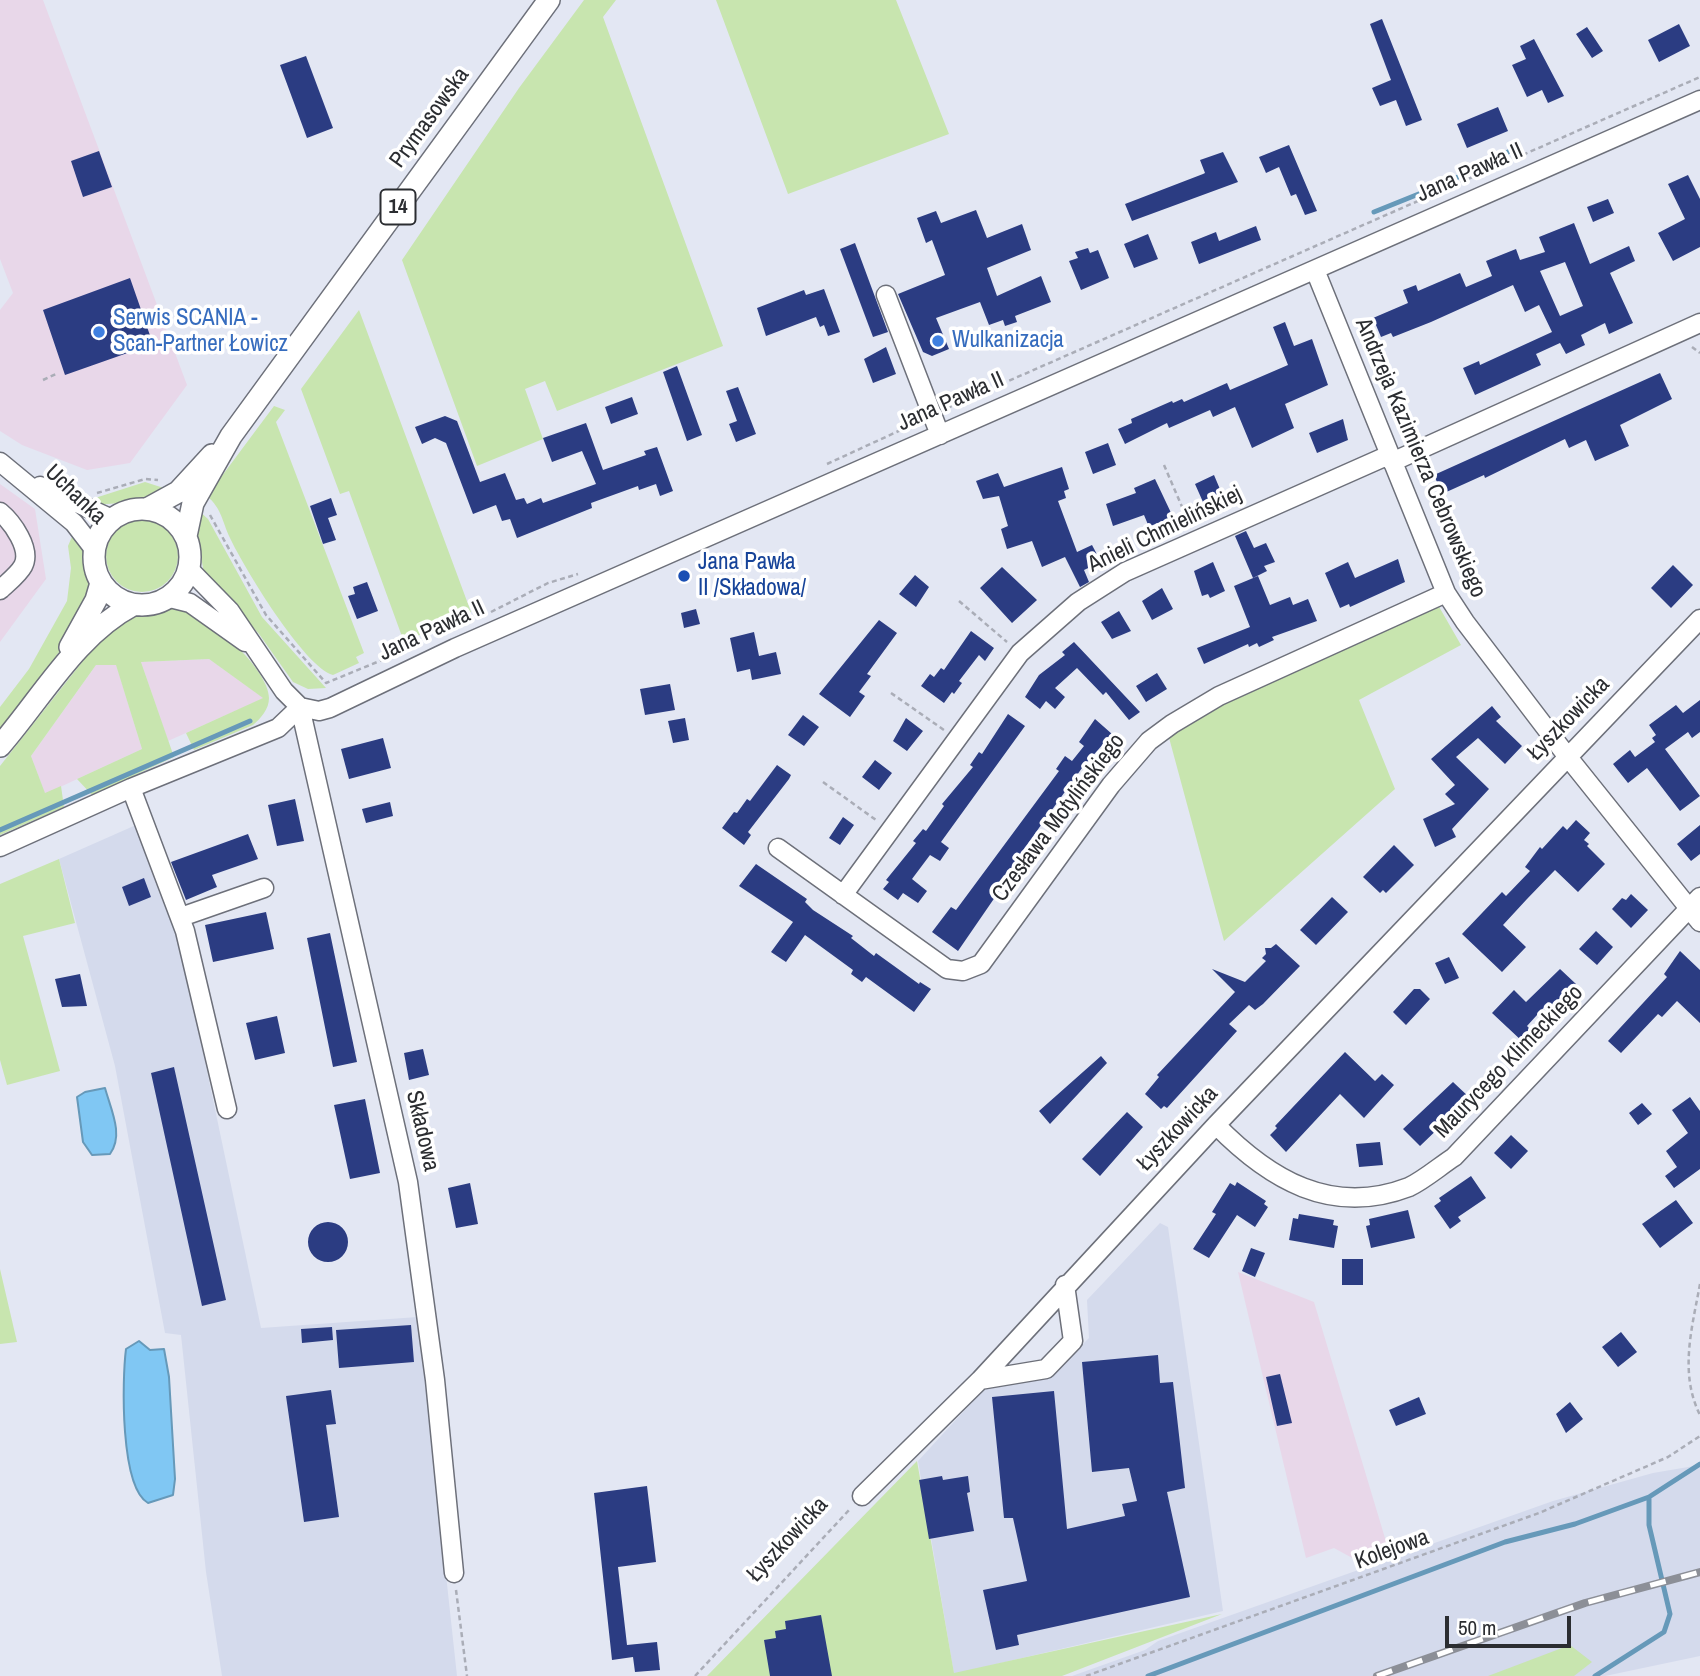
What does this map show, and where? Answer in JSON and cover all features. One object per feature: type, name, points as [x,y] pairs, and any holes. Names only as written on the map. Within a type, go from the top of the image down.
[{"type":"main road","name":"Prymasowska","points":[[186,536],[185,498],[549,0]]},
{"type":"main road","points":[[185,498],[148,509],[135,509],[113,519],[104,527],[94,550],[95,567],[101,583],[115,597],[133,605],[152,605],[170,598],[182,586],[190,570]]},
{"type":"main road","points":[[148,509],[170,518],[186,536]]},
{"type":"main road","name":"14","points":[[186,536],[191,552],[190,570]]},
{"type":"main road","points":[[49,684],[84,623],[101,583]]},
{"type":"main road","points":[[0,746],[49,684],[114,615],[133,605]]},
{"type":"street","name":"Jana Pawła II","points":[[300,707],[319,711],[336,705],[455,648],[1700,100]]},
{"type":"street","name":"Andrzeja Kazimierza Cebrowskiego","points":[[1315,270],[1446,593],[1567,756],[1696,909]]},
{"type":"street","points":[[886,295],[940,435]]},
{"type":"street","name":"Anieli Chmielińskiej","points":[[843,895],[1020,653],[1078,602],[1125,572],[1196,540],[1390,459],[1700,323]]},
{"type":"street","name":"Uchanka","points":[[0,462],[74,523],[94,550]]},
{"type":"street","name":"Uchanka","points":[[21,477],[113,519]]},
{"type":"street","points":[[0,512],[12,523],[26,556],[23,566],[0,590]]},
{"type":"street","points":[[0,847],[18,836],[278,728],[300,707],[284,691],[230,611],[190,570]]},
{"type":"street","name":"Czesława Motylińskiego","points":[[778,848],[947,969],[963,971],[981,964],[1111,785],[1157,735],[1219,696],[1446,593]]},
{"type":"street","points":[[170,598],[190,603],[254,648]]},
{"type":"street","name":"Łyszkowicka","points":[[862,1496],[980,1380],[1065,1285],[1216,1125],[1700,619]]},
{"type":"street","name":"Składowa","points":[[300,707],[408,1182],[435,1380],[454,1573]]},
{"type":"street","points":[[131,788],[181,918],[227,1109]]},
{"type":"street","points":[[181,918],[264,888]]},
{"type":"street","name":"Maurycego Klimeckiego","points":[[1216,1125],[1261,1167],[1300,1189],[1360,1199],[1410,1186],[1454,1157],[1696,909]]},
{"type":"street","points":[[980,1380],[1046,1369],[1073,1341],[1065,1285]]},
{"type":"path","points":[[817,470],[836,458],[932,415],[1700,77]]},
{"type":"path","points":[[43,380],[58,373]]},
{"type":"path","points":[[1164,465],[1196,540]]},
{"type":"path","points":[[89,493],[145,479],[160,481],[210,516],[266,615],[326,683],[419,646]]},
{"type":"path","points":[[481,618],[536,589],[586,571]]},
{"type":"path","points":[[959,601],[1020,653]]},
{"type":"path","points":[[891,693],[956,738]]},
{"type":"path","points":[[823,782],[890,830]]},
{"type":"path","points":[[1700,1284],[1688,1351],[1690,1383],[1700,1415]]},
{"type":"path","name":"Kolejowa","points":[[1086,1676],[1538,1513],[1668,1457],[1700,1436]]},
{"type":"path","name":"Łyszkowicka","points":[[695,1676],[862,1496]]},
{"type":"path","points":[[454,1573],[467,1676]]},
{"type":"shaded area","points":[[0,0],[43,0],[187,385],[130,463],[87,470],[22,445],[0,431],[0,310],[13,293],[0,259]]},
{"type":"shaded area","points":[[0,484],[35,509],[46,579],[0,642]]},
{"type":"shaded area","points":[[209,659],[264,698],[168,741],[141,662]]},
{"type":"shaded area","points":[[116,664],[142,749],[45,794],[31,756],[96,665]]},
{"type":"shaded area","points":[[136,825],[178,933],[261,1328],[418,1317],[457,1676],[222,1676],[206,1572],[181,1335],[165,1333],[115,1066],[59,859]]},
{"type":"shaded area","points":[[1160,1223],[1168,1227],[1223,1611],[954,1674],[918,1461],[986,1387],[1051,1376],[1089,1338],[1087,1300]]},
{"type":"shaded area","points":[[1238,1272],[1314,1302],[1391,1558],[1365,1565],[1334,1548],[1306,1558]]},
{"type":"shaded area","points":[[1700,1465],[1700,1656],[1605,1676],[1072,1676],[1145,1650],[1158,1641],[1553,1501],[1653,1473]]},
{"type":"green space","points":[[584,0],[616,0],[603,17],[723,346],[557,411],[545,381],[525,389],[543,439],[477,466],[402,260],[519,88]]},
{"type":"green space","points":[[716,0],[896,0],[949,134],[788,194]]},
{"type":"green space","points":[[359,310],[471,612],[404,642],[349,491],[340,494],[301,389]]},
{"type":"green space","points":[[274,406],[285,410],[276,422],[364,653],[356,657],[359,663],[333,675],[321,668],[291,636],[237,552],[219,511],[207,496]]},
{"type":"green space","points":[[145,482],[170,490],[120,503],[93,503],[95,498]]},
{"type":"green space","points":[[198,510],[208,519],[262,617],[326,688],[308,689],[293,682],[259,634],[204,574],[197,532]]},
{"type":"green space","points":[[149,520],[168,530],[176,542],[176,570],[168,582],[156,590],[135,592],[116,582],[108,570],[106,549],[116,530],[128,522]]},
{"type":"green space","points":[[74,532],[83,551],[89,576],[90,589],[86,605],[53,662],[0,730],[0,707],[29,669],[67,601],[71,568],[68,546]]},
{"type":"green space","points":[[1434,598],[1461,645],[1359,700],[1395,789],[1224,941],[1168,734],[1220,704]]},
{"type":"green space","points":[[174,608],[201,618],[247,657],[266,686],[269,702],[262,716],[253,725],[194,750],[186,733],[263,698],[209,659],[141,662],[174,757],[92,795],[77,779],[142,749],[116,665],[96,665],[31,756],[45,793],[61,786],[64,807],[0,835],[0,766],[101,638],[132,616]]},
{"type":"green space","points":[[59,859],[75,923],[23,936],[60,1071],[7,1085],[0,1060],[0,884]]},
{"type":"green space","points":[[0,1269],[17,1342],[0,1344]]},
{"type":"green space","points":[[917,1461],[954,1673],[1222,1614],[1062,1676],[707,1676]]},
{"type":"green space","points":[[1570,1645],[1592,1662],[1574,1676],[1488,1676]]},
{"type":"water","points":[[105,1088],[115,1122],[116,1139],[110,1154],[92,1155],[83,1142],[77,1097],[85,1092]]},
{"type":"water","points":[[139,1341],[150,1350],[164,1349],[169,1377],[175,1479],[173,1495],[148,1503],[139,1493],[132,1477],[125,1432],[126,1349]]},
{"type":"building","points":[[1382,19],[1422,120],[1406,126],[1396,100],[1380,106],[1372,88],[1391,80],[1370,24]]},
{"type":"building","points":[[1679,24],[1690,46],[1659,62],[1648,40]]},
{"type":"building","points":[[1587,27],[1603,51],[1592,58],[1576,34]]},
{"type":"building","points":[[1534,39],[1564,96],[1548,103],[1542,90],[1527,97],[1512,65],[1526,59],[1520,46]]},
{"type":"building","points":[[306,56],[333,128],[307,138],[280,65]]},
{"type":"building","points":[[1498,107],[1508,131],[1467,148],[1457,124]]},
{"type":"building","points":[[1289,145],[1317,211],[1305,215],[1296,194],[1291,196],[1279,167],[1266,173],[1259,157]]},
{"type":"building","points":[[99,151],[112,187],[83,197],[71,161]]},
{"type":"building","points":[[1223,152],[1238,182],[1132,221],[1125,204],[1205,173],[1200,160]]},
{"type":"building","points":[[1688,175],[1700,199],[1700,247],[1673,261],[1658,233],[1685,219],[1668,184]]},
{"type":"building","points":[[1608,199],[1614,213],[1593,222],[1587,207]]},
{"type":"building","points":[[976,210],[987,238],[1022,224],[1031,250],[987,268],[997,296],[1041,276],[1051,302],[1015,316],[1017,322],[1005,326],[1003,320],[989,325],[980,302],[936,318],[949,349],[932,356],[923,352],[898,294],[945,275],[932,240],[926,243],[917,218],[936,211],[941,223]]},
{"type":"building","points":[[1574,223],[1590,264],[1629,246],[1635,261],[1610,273],[1633,323],[1609,334],[1605,323],[1581,335],[1585,345],[1566,354],[1560,343],[1536,354],[1541,365],[1475,395],[1463,368],[1479,361],[1480,365],[1552,332],[1539,305],[1525,312],[1513,285],[1393,337],[1391,333],[1381,337],[1373,318],[1408,303],[1403,290],[1416,285],[1418,291],[1460,273],[1466,287],[1492,276],[1486,261],[1516,249],[1520,260],[1545,252],[1539,237]],"holes":[[[1565,262],[1583,306],[1560,316],[1540,271]]]},
{"type":"building","points":[[1256,226],[1261,240],[1199,264],[1191,242],[1216,232],[1219,241]]},
{"type":"building","points":[[1148,234],[1158,259],[1134,268],[1124,244]]},
{"type":"building","points":[[855,243],[888,332],[873,337],[840,249]]},
{"type":"building","points":[[1088,248],[1090,253],[1098,250],[1109,278],[1081,290],[1069,261],[1078,258],[1075,252]]},
{"type":"building","name":"Serwis SCANIA - Scan-Partner Łowicz","points":[[130,278],[153,344],[65,375],[43,310]]},
{"type":"building","points":[[824,289],[840,332],[828,336],[824,325],[820,327],[816,317],[766,336],[757,308],[804,290],[806,295]]},
{"type":"building","points":[[1285,322],[1294,346],[1312,339],[1328,385],[1285,404],[1294,428],[1252,448],[1235,407],[1213,417],[1210,410],[1169,428],[1167,423],[1125,444],[1118,429],[1132,423],[1131,419],[1172,401],[1173,403],[1182,399],[1184,402],[1227,383],[1230,390],[1288,365],[1273,327]]},
{"type":"building","points":[[886,347],[896,374],[873,383],[864,359]]},
{"type":"building","points":[[677,366],[702,435],[687,441],[663,372]]},
{"type":"building","points":[[1660,373],[1672,399],[1620,425],[1629,446],[1595,461],[1586,440],[1569,448],[1565,439],[1485,478],[1484,475],[1442,494],[1434,475]]},
{"type":"building","points":[[738,387],[756,434],[736,442],[729,424],[737,421],[726,391]]},
{"type":"building","points":[[632,397],[638,414],[611,424],[605,407]]},
{"type":"building","points":[[445,416],[457,421],[480,482],[505,473],[516,500],[524,498],[527,504],[541,498],[543,503],[596,484],[582,451],[552,462],[543,438],[586,423],[603,470],[646,455],[644,451],[657,447],[673,491],[660,496],[656,484],[639,490],[638,486],[591,503],[592,508],[517,538],[510,519],[502,521],[496,505],[473,514],[446,443],[435,438],[422,444],[415,427]]},
{"type":"building","points":[[1343,419],[1348,440],[1317,453],[1309,433]]},
{"type":"building","points":[[1108,443],[1116,465],[1093,474],[1085,452]]},
{"type":"building","points":[[1062,467],[1069,489],[1064,491],[1066,498],[1058,501],[1077,552],[1092,545],[1101,562],[1084,570],[1089,582],[1080,587],[1065,557],[1042,567],[1032,541],[1007,549],[1001,529],[1008,526],[999,496],[983,499],[976,481],[998,473],[1004,487]]},
{"type":"building","points":[[1214,475],[1222,494],[1203,502],[1195,484]]},
{"type":"building","points":[[1155,479],[1173,517],[1165,520],[1163,526],[1157,523],[1149,527],[1144,515],[1113,526],[1106,504],[1136,493],[1134,488]]},
{"type":"building","points":[[331,498],[337,515],[328,518],[336,540],[323,544],[310,506]]},
{"type":"building","points":[[1246,531],[1254,548],[1266,543],[1275,562],[1264,566],[1267,571],[1253,578],[1235,536]]},
{"type":"building","points":[[1398,559],[1405,582],[1350,607],[1349,604],[1340,608],[1325,573],[1348,562],[1355,578]]},
{"type":"building","points":[[1213,562],[1225,591],[1210,598],[1208,594],[1202,596],[1194,571]]},
{"type":"building","points":[[1673,565],[1693,585],[1671,608],[1651,588]]},
{"type":"building","points":[[1002,567],[1037,600],[1012,623],[980,588]]},
{"type":"building","points":[[915,575],[929,587],[916,607],[899,594]]},
{"type":"building","points":[[1258,576],[1270,605],[1290,597],[1293,605],[1308,599],[1317,621],[1272,637],[1274,640],[1259,647],[1257,643],[1249,647],[1248,644],[1204,664],[1197,648],[1250,627],[1234,586]]},
{"type":"building","points":[[367,582],[378,611],[357,619],[348,596],[355,594],[353,587]]},
{"type":"building","points":[[1162,588],[1173,609],[1152,620],[1142,601]]},
{"type":"building","points":[[696,609],[700,624],[684,628],[681,613]]},
{"type":"building","points":[[1119,611],[1131,631],[1112,639],[1101,622]]},
{"type":"building","points":[[879,620],[897,633],[867,674],[871,676],[859,692],[865,696],[850,717],[819,694]]},
{"type":"building","points":[[971,631],[994,648],[985,661],[979,655],[959,681],[962,683],[954,694],[952,692],[944,703],[921,686],[930,674],[934,677],[941,668],[944,670]]},
{"type":"building","points":[[754,632],[759,656],[776,652],[781,674],[752,680],[750,669],[737,672],[730,638]]},
{"type":"building","points":[[1074,642],[1140,712],[1129,720],[1106,692],[1103,695],[1077,668],[1055,688],[1065,697],[1055,709],[1046,701],[1040,709],[1025,697],[1039,675],[1065,655],[1062,652]]},
{"type":"building","points":[[1157,673],[1167,689],[1146,702],[1136,686]]},
{"type":"building","points":[[670,684],[675,710],[645,715],[640,689]]},
{"type":"building","points":[[1700,700],[1700,732],[1692,738],[1688,732],[1665,749],[1700,796],[1680,811],[1647,768],[1628,783],[1613,764],[1630,750],[1635,757],[1655,742],[1652,738],[1656,735],[1649,725],[1676,705],[1683,713]]},
{"type":"building","points":[[1492,706],[1501,717],[1496,721],[1522,746],[1505,764],[1478,738],[1456,757],[1489,789],[1452,829],[1456,837],[1435,847],[1423,819],[1455,804],[1445,794],[1455,785],[1431,759]]},
{"type":"building","points":[[1008,714],[1025,726],[941,842],[949,848],[940,861],[930,855],[912,879],[927,891],[918,903],[903,893],[898,900],[883,889],[889,882],[886,880],[916,843],[913,841],[923,829],[926,831],[944,806],[942,804],[973,767],[970,765],[979,752],[982,754]]},
{"type":"building","points":[[803,715],[819,727],[804,746],[788,735]]},
{"type":"building","points":[[685,718],[689,740],[673,743],[668,721]]},
{"type":"building","points":[[906,718],[923,731],[907,751],[893,741]]},
{"type":"building","points":[[1095,719],[1112,734],[1082,768],[1021,853],[1024,855],[958,951],[932,932],[951,907],[956,910],[1059,771],[1056,769],[1065,756],[1072,761],[1084,746],[1079,742]]},
{"type":"building","points":[[383,738],[391,768],[349,779],[341,749]]},
{"type":"building","points":[[875,760],[892,773],[879,790],[862,777]]},
{"type":"building","points":[[777,765],[791,775],[748,832],[751,835],[744,845],[722,828],[747,799],[750,801]]},
{"type":"building","points":[[295,799],[304,841],[277,846],[268,805]]},
{"type":"building","points":[[390,802],[393,816],[366,823],[362,809]]},
{"type":"building","points":[[843,817],[854,825],[840,845],[829,838]]},
{"type":"building","points":[[1576,820],[1590,833],[1584,840],[1589,844],[1587,846],[1605,864],[1578,892],[1555,870],[1527,899],[1503,925],[1526,947],[1502,972],[1462,934],[1502,892],[1506,896],[1530,871],[1525,867],[1540,847],[1542,849],[1563,826],[1567,830]]},
{"type":"building","points":[[1700,825],[1700,854],[1691,861],[1677,844]]},
{"type":"building","points":[[248,834],[258,859],[212,875],[217,887],[186,900],[171,862]]},
{"type":"building","points":[[1394,845],[1414,865],[1386,893],[1383,890],[1380,893],[1363,877]]},
{"type":"building","points":[[756,864],[807,899],[805,902],[813,910],[853,936],[851,938],[874,956],[876,953],[919,984],[920,982],[931,989],[914,1012],[866,977],[862,982],[851,974],[853,970],[805,935],[786,962],[771,952],[793,922],[739,886]]},
{"type":"building","points":[[144,878],[151,897],[129,906],[122,887]]},
{"type":"building","points":[[1631,894],[1648,910],[1631,928],[1612,909],[1622,898],[1626,900]]},
{"type":"building","points":[[1332,897],[1348,912],[1316,945],[1300,930]]},
{"type":"building","points":[[266,912],[274,949],[213,962],[205,925]]},
{"type":"building","points":[[1596,931],[1613,947],[1597,965],[1579,949]]},
{"type":"building","points":[[330,933],[357,1062],[333,1067],[307,938]]},
{"type":"building","points":[[1276,944],[1300,966],[1263,1004],[1255,1010],[1249,1005],[1229,1024],[1237,1031],[1167,1108],[1164,1106],[1161,1109],[1145,1094],[1159,1077],[1157,1075],[1235,992],[1212,969],[1245,982],[1266,961],[1262,958],[1266,954],[1265,948]]},
{"type":"building","points":[[1680,951],[1700,970],[1700,1023],[1677,1001],[1662,1017],[1658,1014],[1621,1053],[1608,1041],[1667,977],[1664,974]]},
{"type":"building","points":[[1449,957],[1459,978],[1445,984],[1435,963]]},
{"type":"building","points":[[1560,969],[1576,984],[1554,1010],[1547,1004],[1527,1026],[1533,1032],[1523,1042],[1492,1013],[1514,990],[1526,1002]]},
{"type":"building","points":[[80,974],[87,1006],[62,1007],[55,979]]},
{"type":"building","points":[[1414,989],[1420,989],[1430,999],[1406,1025],[1393,1012]]},
{"type":"building","points":[[277,1016],[285,1053],[255,1060],[246,1023]]},
{"type":"building","points":[[423,1049],[429,1075],[409,1080],[404,1053]]},
{"type":"building","points":[[1345,1052],[1375,1081],[1382,1074],[1394,1085],[1364,1118],[1340,1094],[1286,1152],[1270,1135],[1277,1128],[1275,1126]]},
{"type":"building","points":[[1101,1056],[1107,1063],[1050,1124],[1039,1111]]},
{"type":"building","points":[[174,1067],[226,1300],[202,1306],[151,1073]]},
{"type":"building","points":[[1453,1082],[1470,1098],[1420,1146],[1403,1129]]},
{"type":"building","points":[[1690,1097],[1700,1111],[1700,1169],[1674,1188],[1665,1176],[1677,1167],[1666,1151],[1688,1133],[1672,1110]]},
{"type":"building","points":[[365,1099],[380,1173],[350,1179],[334,1105]]},
{"type":"building","points":[[1642,1103],[1652,1114],[1638,1125],[1629,1113]]},
{"type":"building","points":[[1127,1112],[1143,1127],[1100,1176],[1082,1159]]},
{"type":"building","points":[[1511,1135],[1528,1151],[1511,1169],[1494,1153]]},
{"type":"building","points":[[1380,1142],[1383,1165],[1359,1167],[1356,1144]]},
{"type":"building","points":[[1471,1176],[1486,1198],[1458,1217],[1461,1221],[1450,1229],[1434,1206],[1441,1201],[1439,1198]]},
{"type":"building","points":[[1237,1182],[1266,1201],[1264,1204],[1268,1207],[1255,1227],[1237,1215],[1209,1258],[1193,1249],[1216,1214],[1212,1212],[1230,1183],[1235,1186]]},
{"type":"building","points":[[470,1183],[478,1224],[456,1228],[448,1188]]},
{"type":"building","points":[[1676,1200],[1693,1223],[1660,1248],[1642,1224]]},
{"type":"building","points":[[1408,1210],[1415,1238],[1371,1248],[1366,1226],[1370,1225],[1369,1219]]},
{"type":"building","points":[[1299,1214],[1334,1220],[1333,1225],[1338,1226],[1334,1248],[1289,1240],[1293,1218],[1298,1219]]},
{"type":"building","points":[[328,1222],[342,1228],[348,1242],[342,1256],[328,1262],[314,1256],[308,1242],[314,1228]]},
{"type":"building","points":[[1251,1248],[1265,1253],[1255,1277],[1242,1271]]},
{"type":"building","points":[[1342,1259],[1363,1259],[1363,1285],[1342,1285]]},
{"type":"building","points":[[411,1325],[414,1362],[339,1368],[336,1330]]},
{"type":"building","points":[[332,1327],[333,1340],[302,1343],[301,1329]]},
{"type":"building","points":[[1621,1332],[1637,1352],[1618,1367],[1602,1347]]},
{"type":"building","points":[[1158,1355],[1160,1383],[1173,1382],[1185,1488],[1167,1492],[1190,1597],[1017,1635],[1019,1645],[996,1650],[983,1590],[1027,1581],[1013,1518],[1004,1518],[992,1397],[1054,1391],[1067,1529],[1125,1516],[1122,1504],[1137,1501],[1129,1468],[1092,1472],[1082,1362]]},
{"type":"building","points":[[1280,1374],[1292,1423],[1277,1426],[1266,1377]]},
{"type":"building","points":[[331,1390],[336,1424],[326,1425],[339,1517],[304,1522],[286,1396]]},
{"type":"building","points":[[1419,1397],[1426,1414],[1396,1426],[1389,1410]]},
{"type":"building","points":[[1570,1402],[1583,1419],[1566,1433],[1556,1414]]},
{"type":"building","points":[[942,1476],[943,1480],[968,1476],[970,1492],[967,1493],[974,1531],[929,1539],[919,1480]]},
{"type":"building","points":[[647,1486],[656,1562],[618,1567],[627,1645],[657,1642],[660,1670],[635,1672],[633,1657],[612,1660],[594,1493]]},
{"type":"building","points":[[821,1615],[832,1676],[770,1676],[764,1640],[776,1638],[775,1631],[786,1629],[785,1621]]},
{"type":"waterway","points":[[1374,212],[1446,183],[1514,149]]},
{"type":"waterway","points":[[0,830],[250,721]]},
{"type":"waterway","points":[[1595,1676],[1664,1632],[1670,1614],[1649,1525],[1649,1497],[1700,1464]]},
{"type":"waterway","points":[[1148,1676],[1505,1542],[1575,1524],[1649,1497]]},
{"type":"railway","points":[[1377,1676],[1585,1603],[1700,1572]]},
{"type":"place","name":"Serwis SCANIA - Scan-Partner Łowicz","points":[[99,332]]},
{"type":"place","name":"Wulkanizacja","points":[[938,341]]},
{"type":"place","name":"Jana Pawła II /Składowa/","points":[[684,576]]}]
